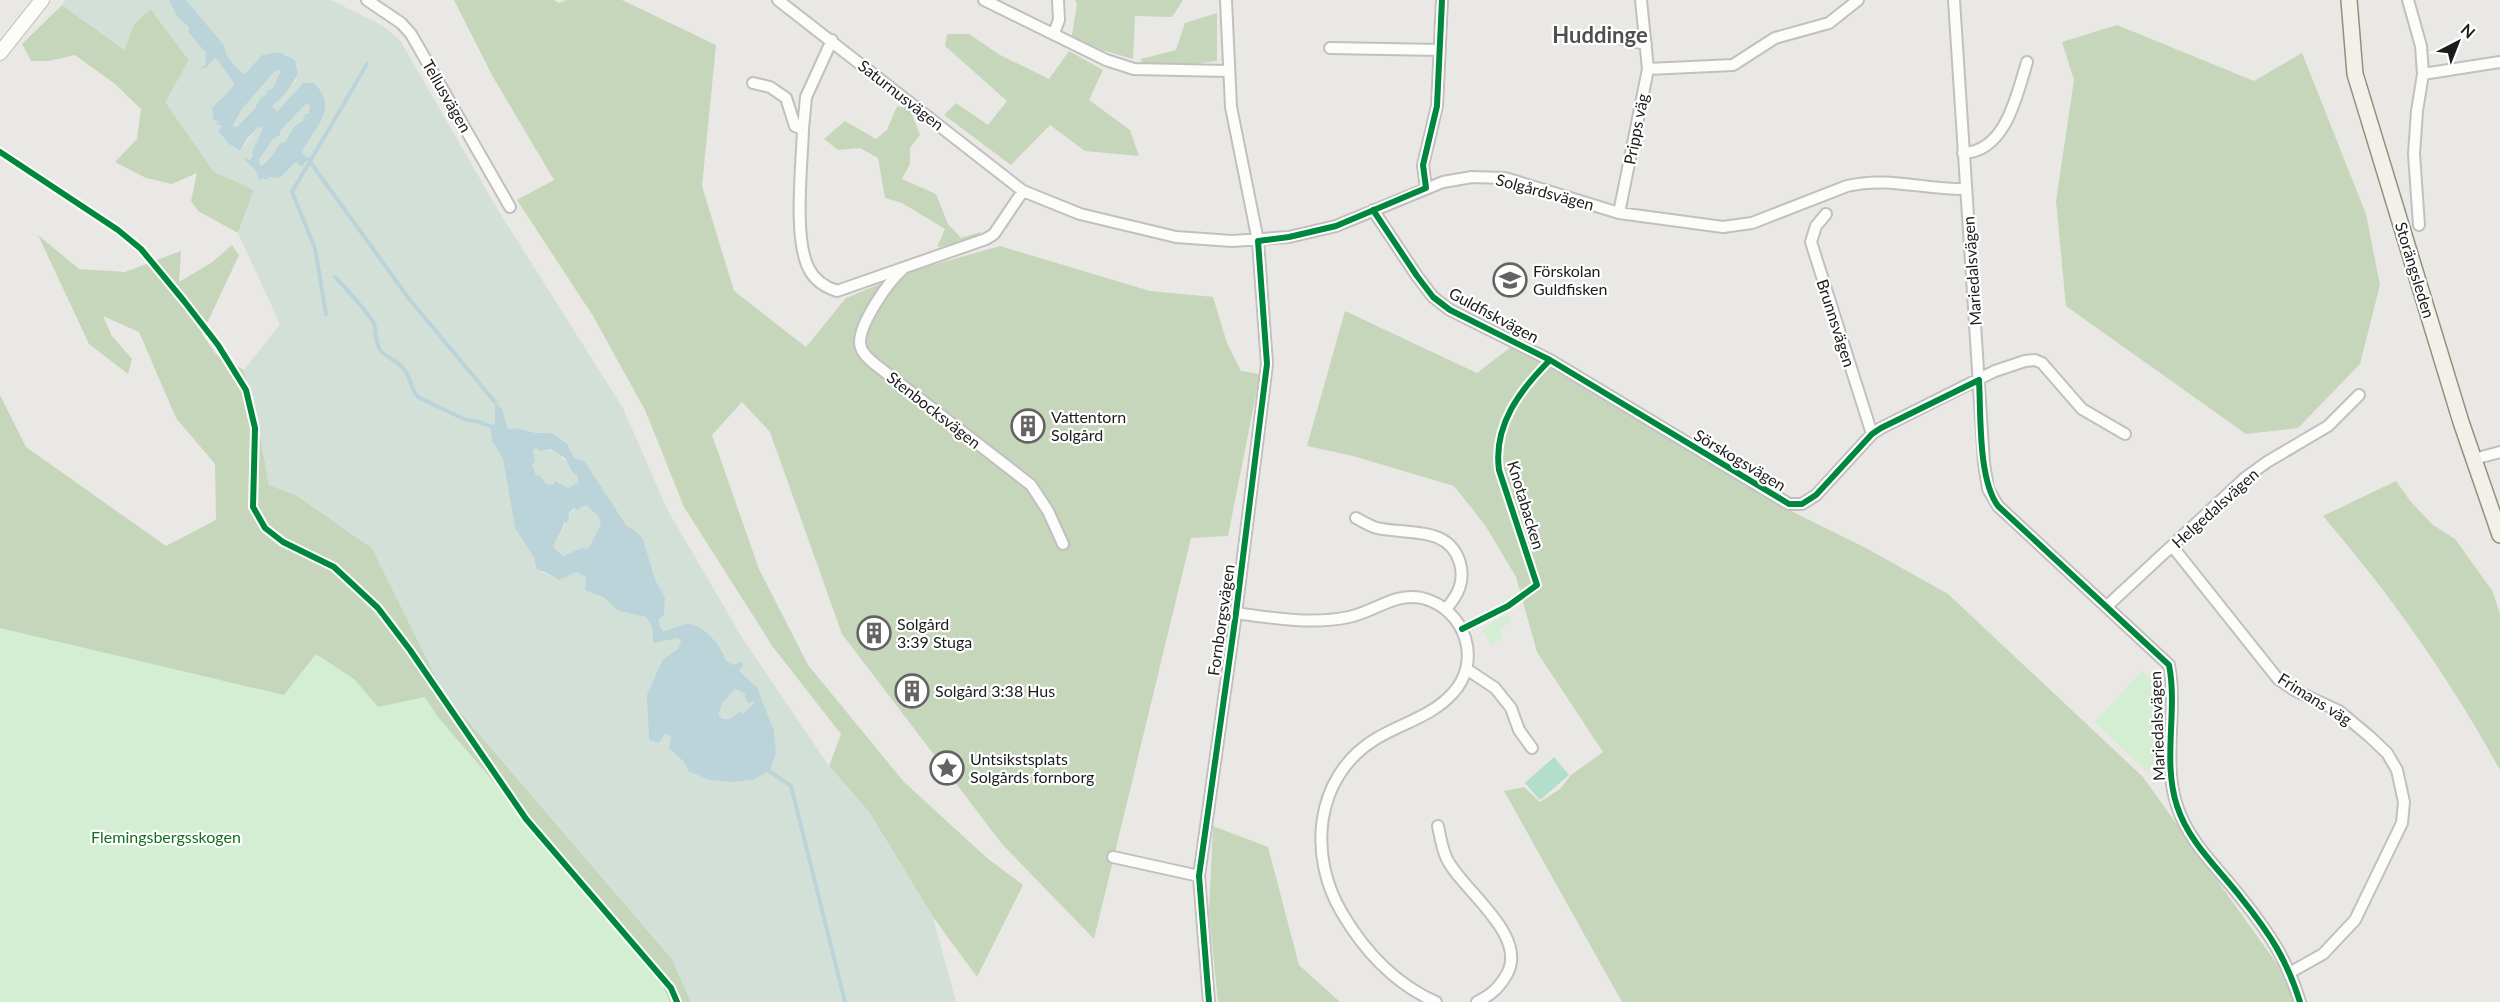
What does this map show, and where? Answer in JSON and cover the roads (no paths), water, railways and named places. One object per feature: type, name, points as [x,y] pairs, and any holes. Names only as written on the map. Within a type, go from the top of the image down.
[{"type":"main road","name":"Storängsleden","points":[[2349,0],[2355,74],[2474,459],[2500,535]]},
{"type":"street","points":[[0,53],[42,0]]},
{"type":"street","name":"Tellusvägen","points":[[367,0],[401,23],[411,34],[510,207]]},
{"type":"street","name":"Saturnusvägen","points":[[778,0],[1023,191]]},
{"type":"street","points":[[984,0],[1106,60],[1134,69],[1228,71]]},
{"type":"street","points":[[1054,33],[1060,12],[1058,0]]},
{"type":"street","name":"Fornborgsvägen","points":[[1209,1002],[1198,876],[1236,613],[1267,364],[1258,241],[1231,107],[1226,0]]},
{"type":"street","points":[[1426,188],[1423,165],[1437,105],[1442,0]]},
{"type":"street","name":"Pripps väg","points":[[1619,213],[1648,69],[1641,0]]},
{"type":"street","points":[[1648,69],[1733,65],[1775,38],[1829,23],[1858,0]]},
{"type":"street","points":[[2408,0],[2421,46],[2423,74],[2417,111],[2414,154],[2419,225]]},
{"type":"street","name":"Mariedalsvägen","points":[[1950,1],[1966,189],[1984,463],[1991,497],[2169,665],[2172,778],[2177,807],[2194,839],[2281,952],[2300,1002]]},
{"type":"street","points":[[1608,36],[1646,44]]},
{"type":"street","name":"Stenbocksvägen","points":[[832,40],[806,97],[803,129],[802,253],[815,278],[824,286],[837,291],[994,234],[1023,191]]},
{"type":"street","points":[[1330,48],[1440,50]]},
{"type":"street","points":[[1963,153],[1976,153],[2001,130],[2011,112],[2027,62]]},
{"type":"street","points":[[2423,74],[2500,62]]},
{"type":"street","points":[[753,83],[770,87],[786,98],[795,126],[803,129]]},
{"type":"street","name":"Solgårdsvägen","points":[[1023,191],[1080,214],[1176,237],[1258,241],[1289,237],[1336,226],[1426,188],[1458,178],[1493,177],[1619,213],[1723,227],[1752,223],[1839,189],[1862,183],[1876,181],[1945,190],[1966,189]]},
{"type":"street","name":"Guldfiskvägen","points":[[1373,210],[1417,276],[1442,304],[1572,373]]},
{"type":"street","name":"Brunnsvägen","points":[[1826,214],[1812,233],[1811,242],[1872,434]]},
{"type":"street","name":"Stenbocksvägen","points":[[904,268],[880,294],[863,328],[860,344],[863,351],[876,365],[1031,485],[1048,511],[1063,544]]},
{"type":"street","name":"Sörskogsvägen","points":[[1572,373],[1789,504],[1802,504],[1816,495],[1872,434],[1881,428],[1995,371],[2025,361],[2035,360],[2049,368],[2082,409],[2125,434]]},
{"type":"street","name":"Helgedalsvägen","points":[[2106,607],[2245,478],[2267,462],[2328,426],[2359,395]]},
{"type":"street","points":[[2474,459],[2500,452]]},
{"type":"street","points":[[1356,518],[1375,527],[1434,534],[1451,546],[1458,557],[1462,581],[1460,591],[1446,609]]},
{"type":"street","name":"Frimans väg","points":[[2172,546],[2278,679],[2294,690],[2339,711],[2387,753],[2401,781],[2404,802],[2402,823],[2355,920],[2323,954],[2290,972]]},
{"type":"street","points":[[1236,613],[1309,622],[1351,617],[1396,598],[1421,598],[1446,609],[1457,622],[1466,639],[1468,670],[1459,687],[1438,707],[1386,733],[1358,753],[1335,783],[1321,823],[1321,855],[1324,873],[1350,926],[1379,963],[1394,977],[1410,989],[1436,1002]]},
{"type":"street","points":[[1468,670],[1495,688],[1507,703],[1519,730],[1532,748]]},
{"type":"street","points":[[1438,826],[1446,859],[1496,920],[1508,946],[1509,969],[1503,980],[1488,997],[1477,1002]]},
{"type":"street","points":[[1113,857],[1198,876]]},
{"type":"water","points":[[169,0],[186,0],[224,45],[232,62],[245,74],[262,55],[279,52],[295,60],[298,75],[284,95],[272,106],[277,112],[303,83],[314,83],[325,101],[322,118],[302,152],[308,159],[302,167],[296,162],[280,178],[269,177],[267,180],[263,178],[260,181],[255,170],[242,157],[250,160],[253,156],[252,152],[263,128],[258,127],[240,151],[229,144],[218,131],[222,126],[216,124],[217,121],[213,119],[212,108],[234,83],[215,57],[206,68],[198,69],[205,66],[206,53],[188,32],[189,27],[176,15]],"holes":[[[281,70],[273,88],[261,97],[255,108],[237,127],[233,126],[242,109],[275,71]],[[306,104],[310,105],[309,114],[305,114],[303,121],[295,126],[284,143],[280,143],[270,159],[260,166],[259,160],[273,139],[280,135],[280,131]]]},
{"type":"water","points":[[495,402],[502,409],[508,429],[517,428],[536,433],[551,433],[567,443],[574,457],[585,462],[627,526],[643,539],[655,579],[665,598],[664,615],[659,619],[660,627],[664,631],[687,624],[699,627],[717,643],[726,661],[734,665],[741,661],[743,664],[739,671],[757,687],[774,731],[776,754],[769,771],[753,780],[731,782],[709,780],[688,771],[684,762],[669,748],[671,736],[665,734],[659,743],[649,740],[647,695],[663,659],[678,649],[681,641],[678,638],[653,643],[652,627],[646,617],[619,611],[602,596],[585,590],[586,577],[577,572],[559,580],[537,570],[534,558],[515,528],[503,459],[492,440],[490,426],[495,423]],"holes":[[[536,448],[541,451],[550,449],[565,458],[573,473],[578,476],[578,483],[568,488],[554,481],[554,485],[546,484],[540,476],[536,475],[532,466],[535,460],[533,450]],[[586,505],[598,516],[601,523],[588,549],[581,548],[563,556],[553,547],[564,523],[568,521],[569,513],[574,508],[577,510]],[[735,689],[745,694],[746,701],[754,703],[743,714],[740,711],[730,719],[722,719],[719,715],[722,703]]]},
{"type":"waterway","points":[[326,314],[315,248],[292,192],[367,64]]},
{"type":"waterway","points":[[308,159],[410,300],[495,402]]},
{"type":"waterway","points":[[335,277],[372,320],[379,348],[403,368],[418,397],[466,420],[490,426]]},
{"type":"waterway","points":[[769,771],[791,786],[845,1002]]},
{"type":"place","name":"Förskolan Guldfisken","points":[[1510,280]]},
{"type":"place","name":"Vattentorn Solgård","points":[[1028,426]]},
{"type":"place","name":"Solgård 3:39 Stuga","points":[[874,633]]},
{"type":"place","name":"Solgård 3:38 Hus","points":[[912,691]]},
{"type":"place","name":"Untsikstsplats Solgårds fornborg","points":[[947,768]]},
{"type":"district","name":"Huddinge","points":[[1600,35]]},
{"type":"park label","name":"Flemingsbergsskogen","points":[[166,837]]}]
